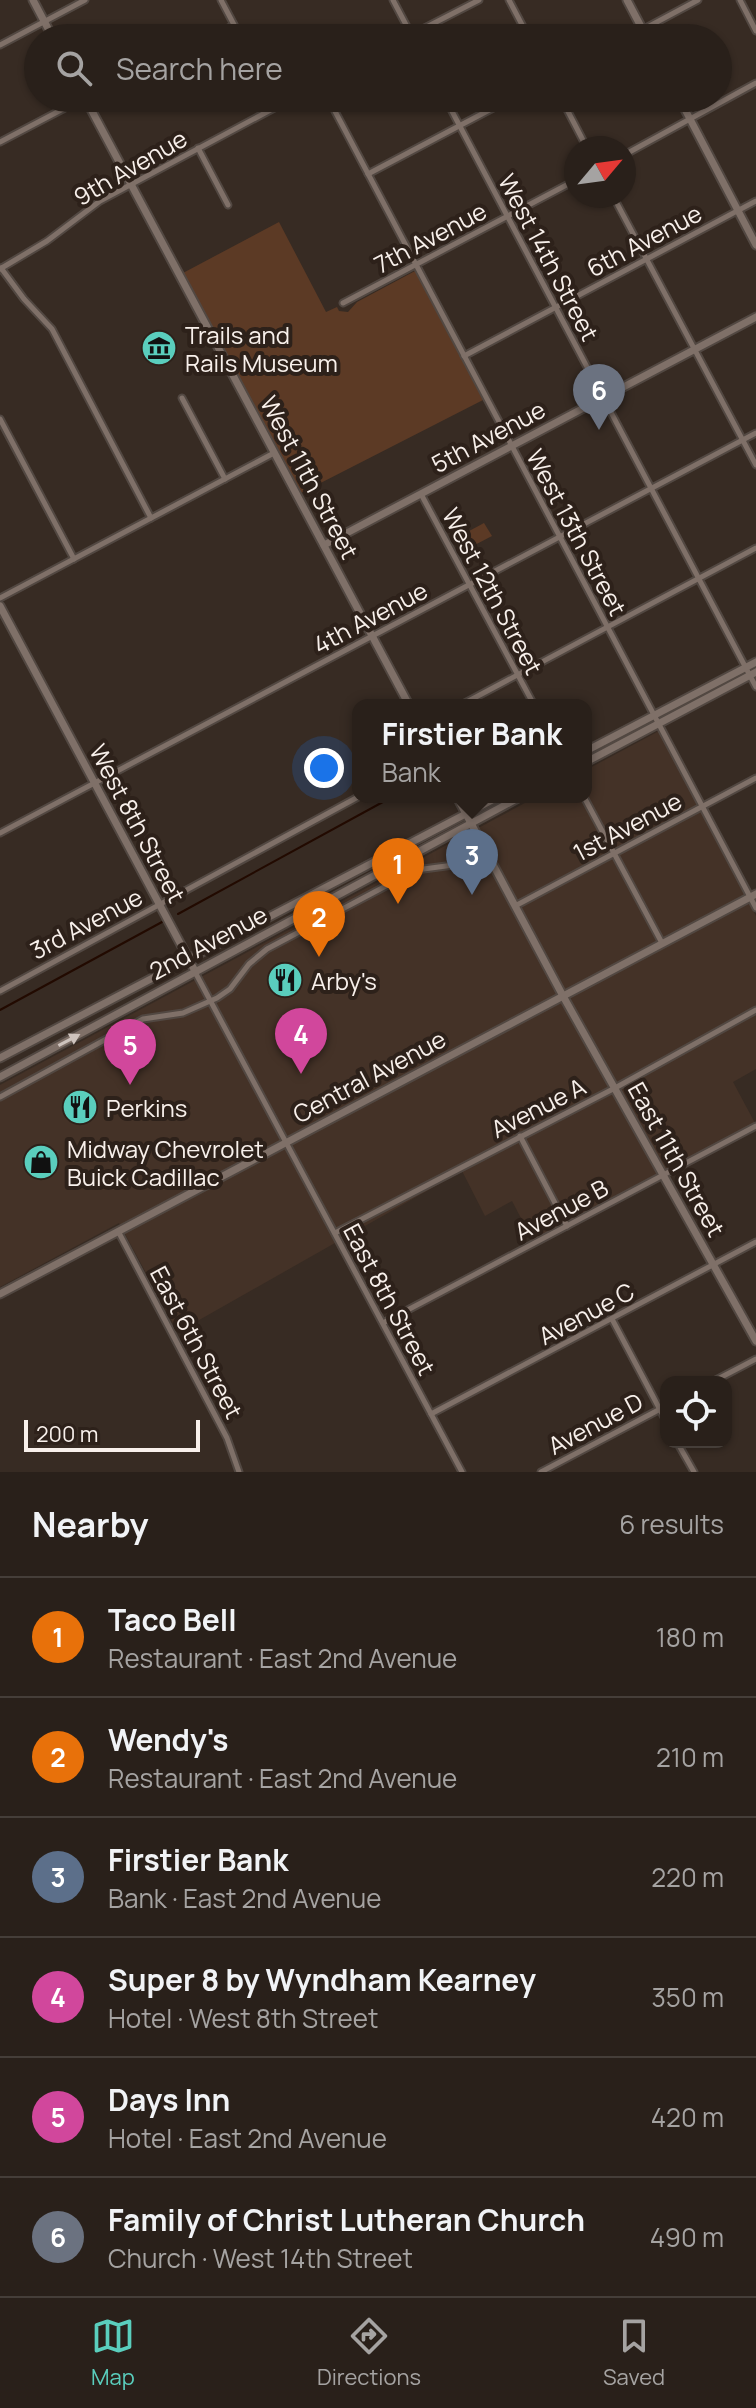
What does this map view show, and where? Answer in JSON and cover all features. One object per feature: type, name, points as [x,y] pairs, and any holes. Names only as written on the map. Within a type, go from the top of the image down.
[{"type":"main road","points":[[33,0],[46,24]]},
{"type":"main road","points":[[627,0],[640,24]]},
{"type":"main road","name":"West 11th Street","points":[[95,112],[406,699]]},
{"type":"main road","points":[[686,112],[756,245]]},
{"type":"main road","name":"5th Avenue","points":[[324,545],[756,317]]},
{"type":"main road","name":"West 8th Street","points":[[0,606],[195,971]]},
{"type":"main road","points":[[592,748],[750,672],[756,662]]},
{"type":"main road","points":[[592,758],[656,720]]},
{"type":"main road","points":[[460,803],[563,996]]},
{"type":"main road","name":"2nd Avenue","points":[[0,1058],[487,803]]},
{"type":"main road","name":"2nd Avenue","points":[[0,1077],[509,803]]},
{"type":"main road","name":"Central Avenue","points":[[0,1294],[753,895]]},
{"type":"main road","name":"East 11th Street","points":[[563,996],[756,1341]]},
{"type":"street","points":[[39,24],[85,0]]},
{"type":"street","points":[[221,0],[233,24]]},
{"type":"street","points":[[393,0],[404,24]]},
{"type":"street","points":[[434,24],[479,0]]},
{"type":"street","points":[[509,0],[522,24]]},
{"type":"street","points":[[654,24],[698,0]]},
{"type":"street","points":[[740,0],[756,31]]},
{"type":"street","points":[[0,45],[24,32]]},
{"type":"street","points":[[732,96],[756,83]]},
{"type":"street","points":[[0,142],[61,112]]},
{"type":"street","name":"9th Avenue","points":[[1,269],[88,209],[266,112]]},
{"type":"street","name":"West 13th Street","points":[[335,112],[656,720],[753,895],[756,908]]},
{"type":"street","name":"West 14th Street","points":[[452,112],[756,687]]},
{"type":"street","points":[[368,174],[486,112]]},
{"type":"street","points":[[568,112],[581,136]]},
{"type":"street","points":[[636,148],[703,112]]},
{"type":"street","points":[[198,148],[228,205]]},
{"type":"street","name":"7th Avenue","points":[[343,303],[564,186]]},
{"type":"street","name":"6th Avenue","points":[[464,356],[756,201]]},
{"type":"street","points":[[619,208],[756,465]]},
{"type":"street","points":[[1,269],[52,329],[151,518]]},
{"type":"street","points":[[182,398],[225,479]]},
{"type":"street","points":[[0,419],[74,559]]},
{"type":"street","name":"4th Avenue","points":[[0,833],[756,433]]},
{"type":"street","points":[[0,598],[274,453]]},
{"type":"street","name":"West 12th Street","points":[[421,494],[531,699]]},
{"type":"street","points":[[472,699],[756,548]]},
{"type":"street","name":"1st Avenue","points":[[515,906],[756,778]]},
{"type":"street","name":"3rd Avenue","points":[[0,991],[352,800]]},
{"type":"street","points":[[587,803],[662,943]]},
{"type":"street","points":[[0,1097],[143,1019],[183,1013],[211,1001],[230,989],[249,964],[267,949],[416,870],[461,864],[488,855]]},
{"type":"street","name":"West 8th Street","points":[[195,971],[286,1143]]},
{"type":"street","name":"Avenue A","points":[[335,1233],[615,1088],[756,1010]]},
{"type":"street","name":"Avenue B","points":[[383,1323],[756,1126]]},
{"type":"street","points":[[520,1136],[567,1226]]},
{"type":"street","name":"East 8th Street","points":[[286,1143],[462,1472]]},
{"type":"street","name":"East 6th Street","points":[[118,1231],[227,1438],[239,1472]]},
{"type":"street","name":"Avenue C","points":[[431,1414],[756,1242]]},
{"type":"street","points":[[612,1319],[660,1403]]},
{"type":"street","points":[[723,1376],[756,1359]]},
{"type":"street","name":"Avenue D","points":[[541,1472],[660,1410]]},
{"type":"street","points":[[680,1448],[694,1472]]},
{"type":"shaded area","points":[[279,222],[326,312],[337,307],[339,311],[348,312],[357,302],[415,271],[483,400],[301,493],[183,273]]},
{"type":"shaded area","points":[[484,523],[492,536],[465,550],[458,537]]},
{"type":"shaded area","points":[[659,731],[756,916],[756,1069],[733,1082],[755,1123],[533,1241],[512,1201],[485,1216],[462,1171],[178,1332],[119,1223],[0,1287],[0,1085],[525,803],[592,803],[592,767]]},
{"type":"waterway","points":[[178,914],[381,803]]},
{"type":"waterway","points":[[0,1010],[162,922]]},
{"type":"place","name":"Trails and Rails Museum","points":[[159,348]]},
{"type":"place","name":"Family of Christ Lutheran Church","points":[[599,430]]},
{"type":"place","name":"Firstier Bank","points":[[472,895]]},
{"type":"place","name":"Taco Bell","points":[[398,904]]},
{"type":"place","name":"Wendy's","points":[[319,957]]},
{"type":"place","name":"Arby's","points":[[285,980]]},
{"type":"place","name":"Super 8 by Wyndham Kearney","points":[[301,1074]]},
{"type":"place","name":"Days Inn","points":[[130,1085]]},
{"type":"place","name":"Perkins","points":[[80,1107]]},
{"type":"place","name":"Midway Chevrolet Buick Cadillac","points":[[41,1162]]}]
